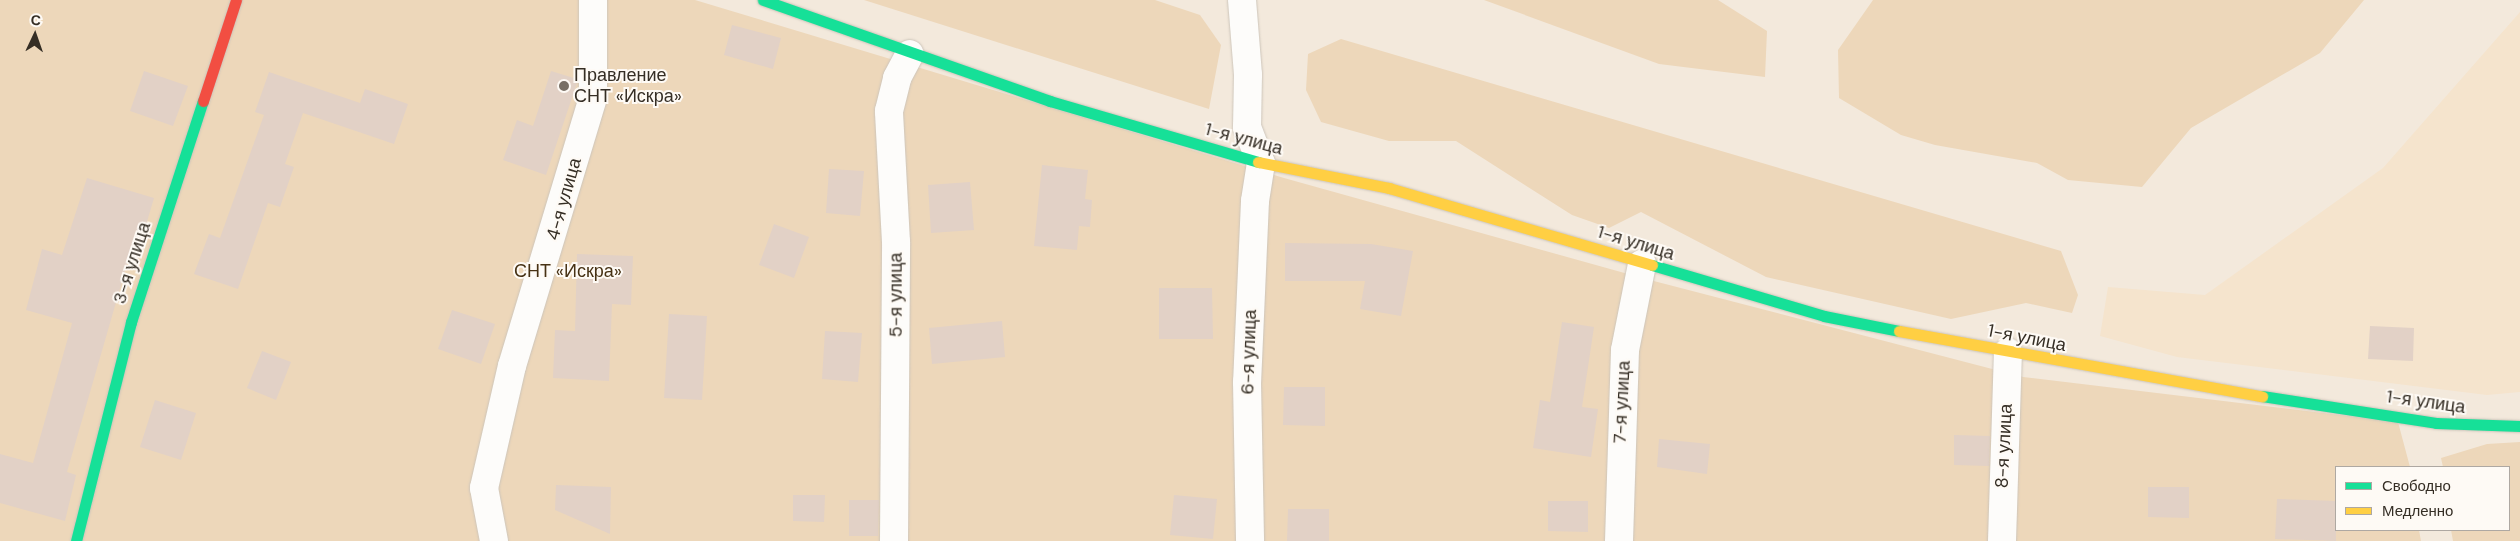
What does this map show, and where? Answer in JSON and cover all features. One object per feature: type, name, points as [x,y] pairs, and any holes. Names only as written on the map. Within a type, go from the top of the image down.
[{"type":"street","name":"3-я улица","points":[[76,541],[131,322],[236,0]]},
{"type":"street","name":"4-я улица","points":[[494,541],[484,488],[512,366],[593,97],[593,0]]},
{"type":"street","name":"1-я улица","points":[[762,0],[910,54],[1261,163],[1389,188],[1824,316],[2008,352],[2436,423],[2520,426]]},
{"type":"street","points":[[1242,0],[1248,75],[1247,127],[1261,163]]},
{"type":"street","name":"5-я улица","points":[[894,541],[896,242],[889,111],[897,78],[910,54]]},
{"type":"street","name":"6-я улица","points":[[1250,541],[1247,382],[1255,200],[1261,163]]},
{"type":"street","name":"7-я улица","points":[[1619,541],[1625,350],[1642,264]]},
{"type":"street","name":"8-я улица","points":[[2002,541],[2008,352]]},
{"type":"shaded area","points":[[2520,12],[2520,392],[2487,395],[2177,357],[2100,336],[2108,287],[2205,295],[2383,168]]},
{"type":"green space","name":"СНТ «Искра»","points":[[0,0],[695,0],[1284,178],[1646,279],[2023,377],[2398,422],[2410,466],[2335,466],[2335,531],[2419,531],[2421,541],[0,541]]},
{"type":"green space","points":[[864,0],[1155,0],[1200,15],[1221,45],[1209,109]]},
{"type":"green space","points":[[1484,0],[1718,0],[1767,31],[1765,77],[1659,64]]},
{"type":"green space","points":[[1873,0],[2364,0],[2320,53],[2191,128],[2142,187],[2068,180],[2037,163],[1935,145],[1901,135],[1839,98],[1838,50]]},
{"type":"green space","points":[[1341,39],[2061,251],[2078,295],[2072,313],[2026,303],[1951,319],[1766,277],[1641,212],[1609,228],[1572,215],[1456,141],[1389,141],[1321,122],[1306,90],[1308,54]]},
{"type":"green space","points":[[2520,442],[2520,541],[2453,541],[2451,531],[2510,531],[2510,466],[2443,466],[2441,458],[2487,444]]},
{"type":"building","points":[[732,25],[781,38],[773,69],[724,55]]},
{"type":"building","points":[[144,71],[188,86],[173,126],[130,111]]},
{"type":"building","points":[[551,71],[577,79],[577,83],[546,175],[503,160],[517,120],[533,126]]},
{"type":"building","points":[[269,72],[360,103],[365,89],[408,104],[394,144],[303,113],[285,164],[294,167],[280,207],[268,203],[238,289],[194,274],[209,234],[220,238],[264,115],[255,112]]},
{"type":"building","points":[[1042,165],[1088,170],[1085,199],[1092,200],[1090,227],[1079,226],[1077,250],[1034,246]]},
{"type":"building","points":[[829,169],[864,171],[860,216],[826,213]]},
{"type":"building","points":[[87,178],[154,198],[141,242],[134,240],[67,472],[76,475],[65,521],[0,503],[0,454],[33,463],[72,323],[26,310],[42,249],[62,255]]},
{"type":"building","points":[[970,182],[974,230],[931,233],[928,185]]},
{"type":"building","points":[[774,224],[809,237],[794,278],[759,265]]},
{"type":"building","points":[[1285,243],[1371,244],[1413,251],[1401,316],[1360,309],[1365,281],[1285,281]]},
{"type":"building","points":[[577,254],[633,256],[631,305],[612,304],[609,381],[553,378],[555,330],[575,331]]},
{"type":"building","points":[[1159,288],[1212,288],[1213,339],[1159,339]]},
{"type":"building","points":[[452,310],[495,324],[481,364],[438,349]]},
{"type":"building","points":[[669,314],[707,316],[702,400],[664,398]]},
{"type":"building","points":[[1002,321],[1005,357],[932,364],[929,328]]},
{"type":"building","points":[[1562,322],[1594,327],[1582,407],[1598,409],[1591,457],[1533,448],[1540,400],[1550,402]]},
{"type":"building","points":[[2370,326],[2414,328],[2413,361],[2368,359]]},
{"type":"building","points":[[825,331],[862,333],[858,382],[822,379]]},
{"type":"building","points":[[262,351],[291,362],[276,400],[247,388]]},
{"type":"building","points":[[1284,387],[1325,387],[1325,426],[1283,425]]},
{"type":"building","points":[[155,400],[196,413],[181,460],[140,447]]},
{"type":"building","points":[[1954,435],[1990,436],[1989,466],[1954,465]]},
{"type":"building","points":[[1659,439],[1710,444],[1707,474],[1657,467]]},
{"type":"building","points":[[556,485],[611,487],[610,534],[555,510]]},
{"type":"building","points":[[2148,487],[2189,487],[2189,518],[2148,517]]},
{"type":"building","points":[[793,495],[825,495],[824,522],[793,521]]},
{"type":"building","points":[[1174,495],[1217,499],[1213,539],[1170,535]]},
{"type":"building","points":[[2277,499],[2335,501],[2336,541],[2275,539]]},
{"type":"building","points":[[849,500],[879,500],[878,536],[849,536]]},
{"type":"building","points":[[1548,501],[1588,501],[1588,532],[1548,531]]},
{"type":"building","points":[[1288,509],[1329,509],[1329,541],[1287,541]]},
{"type":"traffic: fast","points":[[763,0],[1050,101],[1258,162]]},
{"type":"traffic: fast","points":[[76,541],[131,322],[203,101]]},
{"type":"traffic: fast","points":[[1652,265],[1824,316],[1899,331]]},
{"type":"traffic: fast","points":[[2262,396],[2436,423],[2520,426]]},
{"type":"traffic: slow","points":[[1258,162],[1389,188],[1652,265]]},
{"type":"traffic: slow","points":[[1899,331],[2262,396]]},
{"type":"traffic: jam","points":[[203,101],[236,0]]},
{"type":"place","name":"Правление СНТ «Искра»","points":[[564,86]]}]
